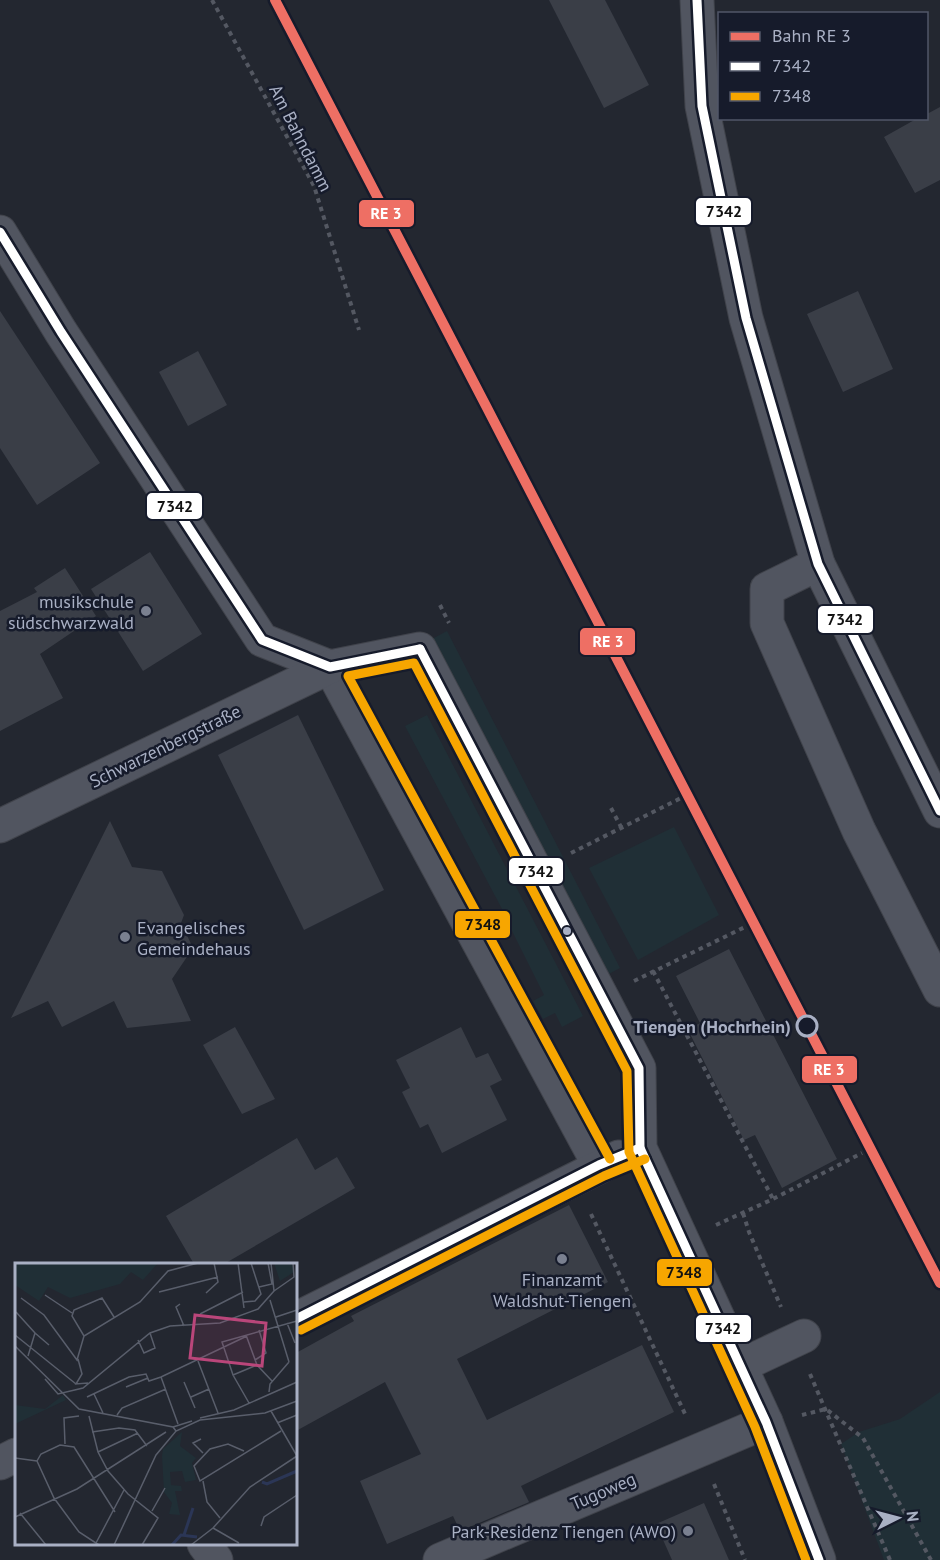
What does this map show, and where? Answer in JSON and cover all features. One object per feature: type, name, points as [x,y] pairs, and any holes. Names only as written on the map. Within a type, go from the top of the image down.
[{"type":"street","points":[[697,0],[702,106],[746,318],[818,564],[940,811]]},
{"type":"street","points":[[0,232],[61,332],[262,640],[330,667],[587,1172]]},
{"type":"street","points":[[818,564],[767,589],[767,622],[859,831],[940,990]]},
{"type":"street","name":"Schwarzenbergstraße","points":[[0,826],[330,667],[420,649],[604,1002]]},
{"type":"street","points":[[604,1002],[639,1068],[640,1148],[766,1422],[819,1560]]},
{"type":"street","points":[[297,1317],[587,1172],[640,1148]]},
{"type":"street","points":[[740,1366],[799,1338]]},
{"type":"street","name":"Tugoweg","points":[[440,1560],[766,1422]]},
{"type":"street","points":[[0,1463],[15,1456]]},
{"type":"street","points":[[205,1545],[216,1560]]},
{"type":"path","name":"Am Bahndamm","points":[[213,0],[314,186],[359,330]]},
{"type":"path","points":[[570,854],[681,798]]},
{"type":"path","points":[[611,808],[621,827]]},
{"type":"path","points":[[604,1002],[636,980],[747,926]]},
{"type":"path","points":[[653,971],[773,1199]]},
{"type":"path","points":[[682,1239],[773,1199],[862,1153]]},
{"type":"path","points":[[587,1172],[745,1560]]},
{"type":"path","points":[[743,1213],[748,1232],[799,1338],[890,1560]]},
{"type":"path","points":[[766,1422],[826,1408]]},
{"type":"path","points":[[826,1408],[863,1437],[931,1560]]},
{"type":"shaded area","points":[[447,631],[620,968],[605,976],[432,639]]},
{"type":"shaded area","points":[[427,715],[583,1016],[562,1027],[555,1013],[543,1019],[533,1001],[544,995],[508,923],[492,931],[486,918],[502,909],[405,726]]},
{"type":"shaded area","points":[[674,827],[719,915],[638,960],[589,868]]},
{"type":"shaded area","points":[[940,1392],[940,1560],[884,1560],[841,1444],[859,1432],[900,1419]]},
{"type":"building","points":[[549,0],[605,0],[649,85],[604,108]]},
{"type":"building","points":[[940,107],[940,180],[915,193],[884,137],[914,120],[928,120],[928,113]]},
{"type":"building","points":[[858,291],[893,369],[843,392],[807,314]]},
{"type":"building","points":[[0,311],[100,463],[37,505],[0,448]]},
{"type":"building","points":[[198,351],[227,405],[188,426],[159,372]]},
{"type":"building","name":"musikschule südschwarzwald","points":[[150,552],[202,634],[143,671],[91,589]]},
{"type":"building","points":[[65,568],[96,616],[40,654],[63,698],[0,731],[0,611],[37,592],[34,588]]},
{"type":"building","points":[[298,715],[384,890],[304,930],[218,755]]},
{"type":"building","name":"Evangelisches Gemeindehaus","points":[[110,821],[132,867],[162,871],[184,915],[181,923],[193,948],[172,979],[191,1021],[127,1028],[114,1001],[62,1027],[48,1001],[11,1018]]},
{"type":"building","points":[[729,949],[837,1159],[782,1188],[755,1135],[744,1140],[688,1030],[700,1023],[676,976]]},
{"type":"building","points":[[235,1027],[275,1099],[242,1114],[203,1045]]},
{"type":"building","points":[[461,1027],[476,1058],[488,1053],[502,1080],[490,1086],[507,1120],[442,1153],[428,1124],[420,1128],[402,1092],[410,1088],[396,1060]]},
{"type":"building","points":[[297,1138],[315,1170],[337,1157],[355,1188],[226,1263],[193,1263],[166,1216]]},
{"type":"building","points":[[569,1205],[608,1282],[457,1359],[487,1420],[642,1345],[674,1412],[521,1486],[529,1502],[527,1503],[460,1531],[453,1516],[387,1544],[360,1481],[421,1454],[385,1382],[297,1430],[297,1352],[354,1321],[351,1316]]},
{"type":"building","name":"Park-Residenz Tiengen (AWO)","points":[[704,1503],[729,1560],[672,1560],[656,1524]]},
{"type":"transit line","points":[[275,0],[940,1283]]},
{"type":"transit line","name":"7342","points":[[697,0],[702,106],[746,318],[818,564],[940,811]]},
{"type":"transit line","name":"7342","points":[[0,232],[61,332],[262,640],[330,667],[420,649]]},
{"type":"transit line","name":"7342","points":[[420,649],[639,1068],[640,1148],[766,1422],[819,1560]]},
{"type":"transit line","name":"7348","points":[[610,1159],[348,676],[414,663],[627,1071],[629,1152],[755,1427],[806,1560]]},
{"type":"transit line","name":"7342","points":[[297,1318],[599,1165],[640,1148]]},
{"type":"transit line","name":"7348","points":[[301,1330],[604,1176],[645,1159]]},
{"type":"place","name":"musikschule südschwarzwald","points":[[146,611]]},
{"type":"place","name":"Evangelisches Gemeindehaus","points":[[125,937]]},
{"type":"place","name":"Tiengen (Hochrhein)","points":[[807,1026]]},
{"type":"place","name":"Finanzamt Waldshut-Tiengen","points":[[562,1259]]},
{"type":"place","name":"Park-Residenz Tiengen (AWO)","points":[[688,1531]]}]
